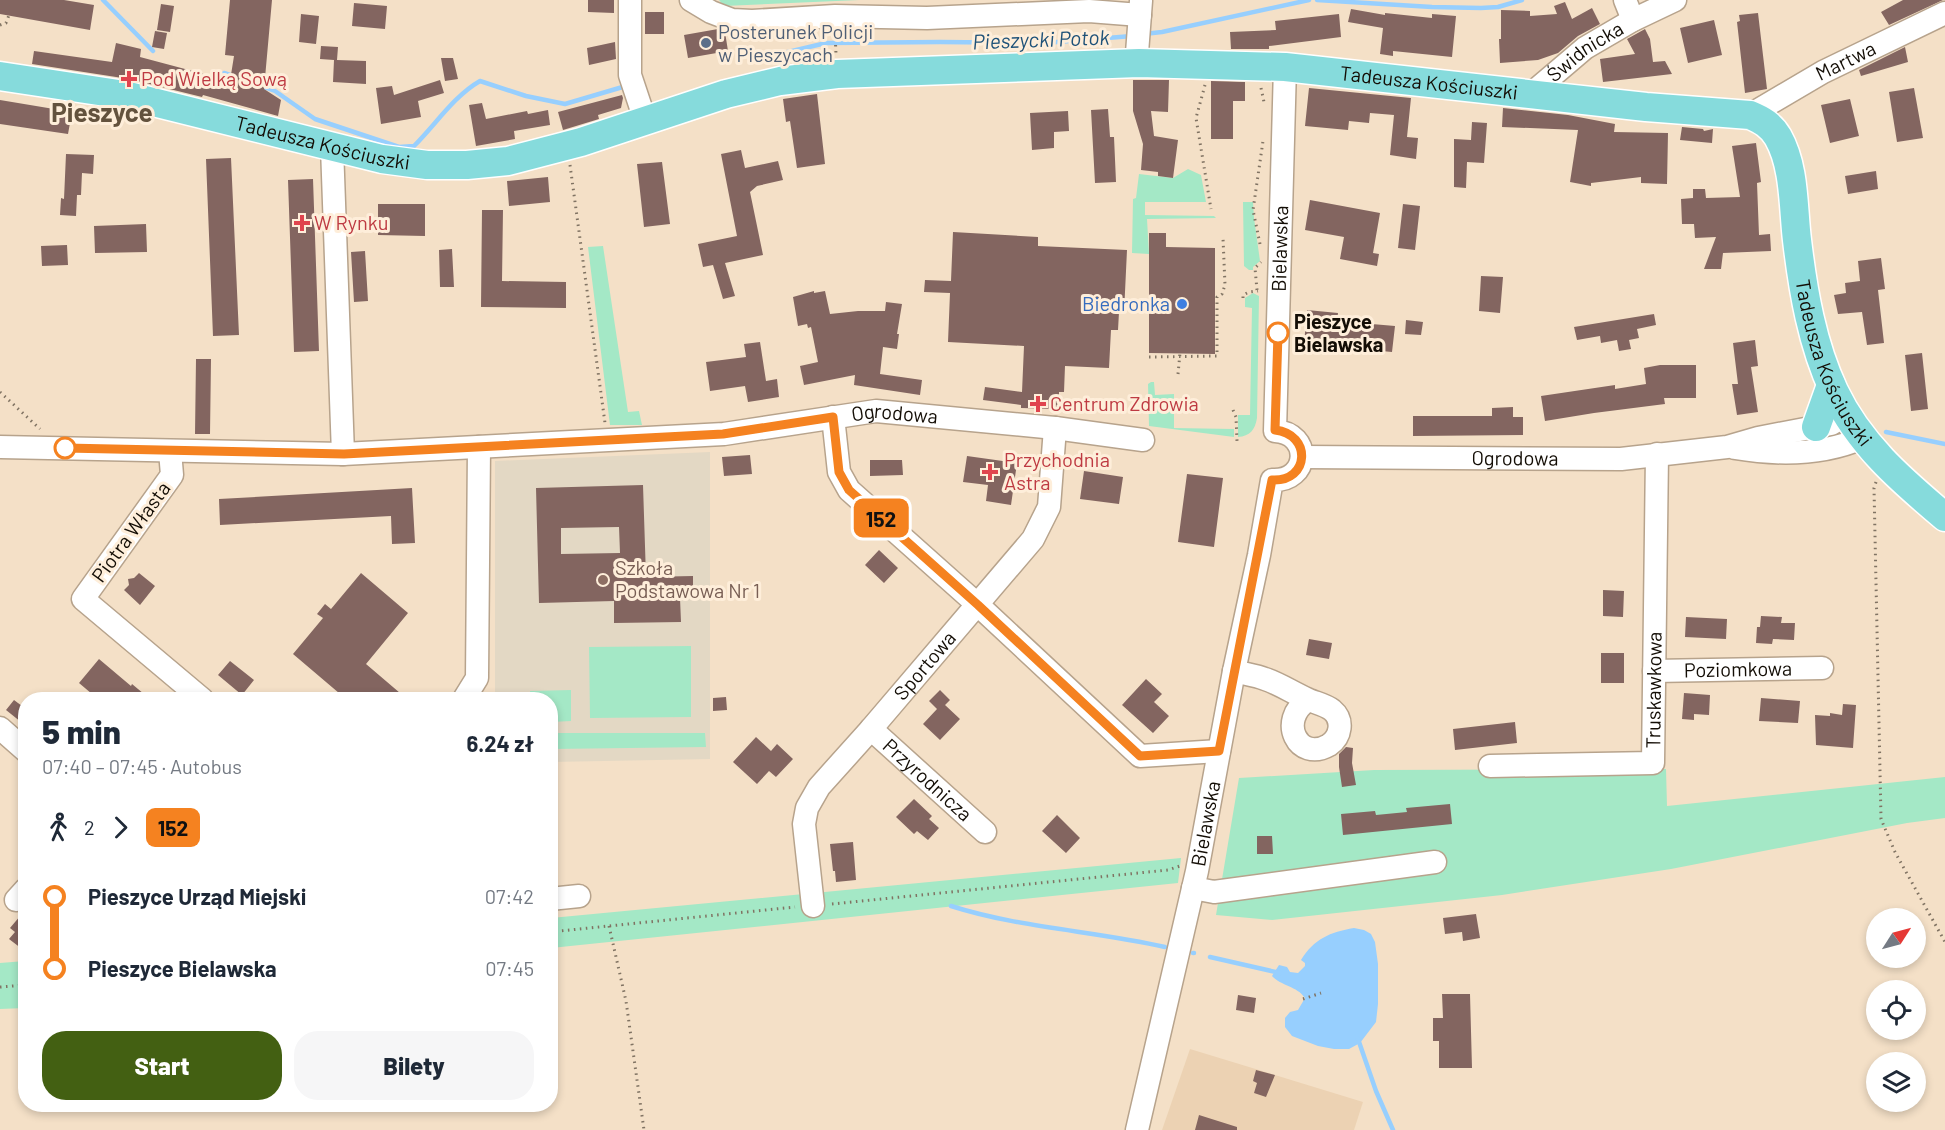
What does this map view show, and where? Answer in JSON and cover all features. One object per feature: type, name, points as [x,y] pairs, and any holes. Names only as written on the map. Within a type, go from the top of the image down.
[{"type":"main road","name":"Tadeusza Kościuszki","points":[[0,76],[125,95],[382,159],[427,165],[466,165],[508,161],[553,150],[642,110],[780,81],[837,74],[1138,58],[1285,67],[1646,107],[1750,115],[1765,121],[1772,129],[1779,139],[1789,169],[1804,290],[1819,351],[1831,385],[1867,443],[1945,517]]},
{"type":"main road","points":[[1823,437],[1831,385]]},
{"type":"street","points":[[630,0],[630,75],[642,110]]},
{"type":"street","points":[[691,0],[711,12],[732,20],[752,21],[835,17],[927,18],[1089,11],[1140,13],[1138,58]]},
{"type":"street","name":"Świdnicka","points":[[1532,94],[1628,9],[1675,0]]},
{"type":"street","name":"Martwa","points":[[1750,115],[1823,72],[1945,13]]},
{"type":"street","name":"Bielawska","points":[[1137,1130],[1199,861],[1272,480],[1286,479],[1292,475],[1302,457],[1299,443],[1294,438],[1275,430],[1285,67]]},
{"type":"street","points":[[332,147],[344,454]]},
{"type":"street","name":"Ogrodowa","points":[[0,447],[344,454],[723,434],[876,411],[1055,428],[1143,440]]},
{"type":"street","points":[[833,417],[839,472],[849,490],[978,605],[1140,756],[1219,751]]},
{"type":"street","name":"Sportowa","points":[[813,906],[805,842],[804,824],[807,808],[819,788],[1033,539],[1049,507],[1055,428]]},
{"type":"street","name":"Ogrodowa","points":[[1302,457],[1609,459],[1727,447],[1758,438],[1823,437],[1844,446],[1867,443]]},
{"type":"street","points":[[479,447],[477,678],[484,692]]},
{"type":"street","name":"Piotra Własta","points":[[170,451],[172,475],[83,599],[189,692]]},
{"type":"street","name":"Truskawkowa","points":[[1490,766],[1653,763],[1657,454]]},
{"type":"street","name":"Poziomkowa","points":[[1654,671],[1822,668]]},
{"type":"street","points":[[1234,671],[1265,678],[1308,700]]},
{"type":"street","points":[[468,692],[477,678]]},
{"type":"street","points":[[0,728],[18,744]]},
{"type":"street","name":"Przyrodnicza","points":[[871,729],[985,832]]},
{"type":"street","points":[[1193,888],[1214,892],[1435,862]]},
{"type":"street","points":[[558,898],[579,896]]},
{"type":"path","points":[[0,25],[6,23],[9,15]]},
{"type":"path","points":[[835,17],[836,53]]},
{"type":"path","points":[[1206,80],[1196,118],[1211,209]]},
{"type":"path","points":[[1260,86],[1265,110]]},
{"type":"path","points":[[1261,249],[1253,210],[1264,130]]},
{"type":"path","points":[[569,157],[606,431]]},
{"type":"path","points":[[1149,357],[1217,356],[1217,297],[1222,294],[1225,285],[1223,238]]},
{"type":"path","points":[[1257,290],[1255,268],[1262,262],[1261,256]]},
{"type":"path","points":[[1178,374],[1180,356]]},
{"type":"path","points":[[0,392],[41,430]]},
{"type":"path","points":[[1233,410],[1236,417],[1237,441]]},
{"type":"path","points":[[1867,443],[1874,488],[1881,819],[1894,852],[1945,942]]},
{"type":"path","points":[[558,931],[1168,870],[1186,864],[1187,859],[1199,861]]},
{"type":"path","points":[[609,926],[626,1001],[644,1130]]},
{"type":"path","points":[[0,987],[18,986]]},
{"type":"path","points":[[1302,999],[1321,993]]},
{"type":"shaded area","name":"Szkoła Podstawowa Nr 1","points":[[710,452],[710,759],[558,762],[558,692],[495,692],[495,461]]},
{"type":"shaded area","points":[[1190,1049],[1363,1102],[1354,1130],[1162,1130]]},
{"type":"green space","points":[[719,0],[859,0],[724,6]]},
{"type":"green space","points":[[1188,169],[1201,175],[1206,202],[1145,202],[1145,215],[1214,216],[1216,218],[1147,219],[1149,254],[1132,253],[1133,199],[1136,198],[1139,174],[1173,178]]},
{"type":"green space","points":[[1243,202],[1253,202],[1260,261],[1253,267],[1253,270],[1244,266]]},
{"type":"green space","points":[[603,246],[628,412],[639,411],[642,425],[610,425],[588,247]]},
{"type":"green space","points":[[1253,293],[1259,296],[1257,418],[1251,432],[1238,437],[1238,415],[1250,415],[1252,308],[1245,307],[1245,298]]},
{"type":"green space","points":[[1154,382],[1155,395],[1174,394],[1174,428],[1234,429],[1234,437],[1149,426],[1148,384]]},
{"type":"green space","points":[[691,646],[691,717],[590,718],[589,647]]},
{"type":"green space","points":[[571,690],[571,721],[558,722],[558,692],[530,691]]},
{"type":"green space","points":[[558,733],[705,733],[706,747],[558,749]]},
{"type":"green space","points":[[1666,769],[1667,806],[1945,777],[1945,818],[1907,823],[1671,869],[1502,895],[1272,920],[1216,915],[1239,778],[1374,770]]},
{"type":"green space","points":[[1181,858],[1178,883],[558,947],[558,917]]},
{"type":"green space","points":[[18,962],[18,1008],[0,1009],[0,963]]},
{"type":"water","points":[[1354,928],[1371,934],[1375,942],[1378,964],[1376,1022],[1360,1043],[1349,1049],[1318,1046],[1292,1036],[1285,1027],[1285,1018],[1290,1012],[1298,1010],[1305,998],[1298,991],[1272,976],[1279,965],[1287,967],[1290,972],[1298,973],[1305,966],[1301,960],[1317,942],[1330,934]]},
{"type":"building","points":[[0,0],[64,0],[94,5],[90,30],[0,14]]},
{"type":"building","points":[[230,0],[272,0],[264,89],[281,100],[278,116],[203,95],[202,97],[129,79],[32,64],[34,51],[112,62],[116,43],[141,49],[140,57],[230,81],[234,56],[225,55]]},
{"type":"building","points":[[588,0],[614,0],[614,13],[588,12]]},
{"type":"building","points":[[1903,0],[1943,0],[1889,25],[1881,12]]},
{"type":"building","points":[[1565,2],[1572,19],[1592,8],[1600,24],[1578,36],[1558,53],[1538,60],[1500,63],[1501,10],[1530,11],[1530,16],[1557,14],[1554,6]]},
{"type":"building","points":[[354,3],[387,6],[385,29],[352,26]]},
{"type":"building","points":[[161,4],[174,6],[170,32],[157,30]]},
{"type":"building","points":[[1351,9],[1385,15],[1385,13],[1432,18],[1432,14],[1456,16],[1452,57],[1393,51],[1393,56],[1380,54],[1383,28],[1348,22]]},
{"type":"building","points":[[645,12],[664,12],[664,34],[645,34]]},
{"type":"building","points":[[1758,13],[1767,89],[1745,93],[1737,22],[1740,21],[1739,15]]},
{"type":"building","points":[[301,14],[319,16],[316,44],[299,42]]},
{"type":"building","points":[[1339,14],[1341,37],[1269,46],[1269,49],[1231,49],[1230,32],[1276,30],[1275,21]]},
{"type":"building","points":[[1714,20],[1722,55],[1688,63],[1680,28]]},
{"type":"building","name":"Posterunek Policji w Pieszycach","points":[[718,29],[725,32],[728,51],[688,58],[684,35]]},
{"type":"building","points":[[1645,29],[1650,39],[1653,62],[1665,61],[1672,74],[1603,82],[1600,59],[1635,54],[1627,39]]},
{"type":"building","points":[[155,31],[167,33],[164,49],[152,47]]},
{"type":"building","points":[[615,42],[616,59],[589,65],[587,48]]},
{"type":"building","points":[[321,46],[338,47],[337,60],[366,61],[366,84],[333,82],[334,60],[320,59]]},
{"type":"building","points":[[1905,47],[1908,62],[1861,76],[1859,70]]},
{"type":"building","points":[[441,58],[453,58],[458,79],[445,81]]},
{"type":"building","points":[[440,80],[444,93],[418,101],[421,117],[381,124],[376,88],[392,86],[394,95]]},
{"type":"building","points":[[1133,80],[1169,80],[1168,112],[1151,111],[1154,136],[1178,140],[1173,178],[1158,176],[1158,172],[1141,170],[1143,144],[1133,111]]},
{"type":"building","points":[[1211,81],[1245,82],[1245,101],[1233,101],[1233,139],[1211,139]]},
{"type":"building","points":[[1309,88],[1411,98],[1407,137],[1418,138],[1416,159],[1390,155],[1394,115],[1370,113],[1369,123],[1349,121],[1348,130],[1305,126]]},
{"type":"building","points":[[1914,88],[1923,138],[1897,142],[1889,92]]},
{"type":"building","points":[[817,94],[825,164],[797,168],[790,121],[786,122],[783,99]]},
{"type":"building","points":[[622,95],[621,108],[598,115],[599,119],[563,130],[558,112]]},
{"type":"building","points":[[1850,99],[1859,136],[1830,143],[1821,105]]},
{"type":"building","points":[[0,100],[72,112],[68,134],[0,124]]},
{"type":"building","points":[[482,103],[486,119],[527,111],[528,114],[548,110],[550,125],[514,131],[515,139],[476,146],[469,105]]},
{"type":"building","points":[[1503,108],[1568,115],[1615,124],[1614,132],[1668,133],[1667,184],[1641,183],[1641,177],[1591,183],[1591,186],[1570,182],[1578,130],[1502,127]]},
{"type":"building","points":[[1108,109],[1110,137],[1114,137],[1116,182],[1095,183],[1091,110]]},
{"type":"building","points":[[1068,111],[1069,131],[1054,132],[1054,148],[1032,150],[1030,113]]},
{"type":"building","points":[[1472,122],[1487,123],[1484,163],[1467,162],[1466,188],[1454,187],[1454,139],[1471,140]]},
{"type":"building","points":[[1682,127],[1704,131],[1713,129],[1712,143],[1680,140]]},
{"type":"building","points":[[1756,143],[1761,182],[1757,183],[1759,235],[1770,234],[1771,251],[1723,253],[1721,269],[1704,269],[1716,237],[1695,238],[1694,224],[1682,224],[1681,199],[1693,198],[1693,189],[1705,189],[1706,198],[1740,197],[1732,146]]},
{"type":"building","points":[[741,150],[745,168],[778,161],[783,180],[757,186],[750,192],[763,255],[725,263],[735,296],[723,299],[713,265],[703,267],[698,244],[737,236],[721,154]]},
{"type":"building","points":[[66,154],[94,155],[93,174],[82,173],[81,195],[77,195],[76,216],[60,215],[61,198],[64,199]]},
{"type":"building","points":[[231,158],[239,335],[213,336],[206,159]]},
{"type":"building","points":[[662,162],[670,224],[644,227],[637,164]]},
{"type":"building","points":[[1876,171],[1878,189],[1848,194],[1845,176]]},
{"type":"building","points":[[548,177],[550,202],[509,206],[507,181]]},
{"type":"building","points":[[313,179],[319,351],[294,352],[288,180]]},
{"type":"building","points":[[1310,200],[1380,213],[1373,253],[1379,254],[1377,266],[1340,259],[1344,237],[1305,230]]},
{"type":"building","points":[[378,204],[425,204],[425,236],[378,235]]},
{"type":"building","points":[[1403,204],[1420,206],[1415,250],[1398,248]]},
{"type":"building","points":[[482,210],[503,210],[502,281],[566,282],[566,308],[481,307]]},
{"type":"building","points":[[146,224],[147,252],[95,253],[94,226]]},
{"type":"building","points":[[953,232],[1038,237],[1038,246],[1127,250],[1124,313],[1119,312],[1118,330],[1111,330],[1109,368],[1065,366],[1064,392],[1059,392],[1059,409],[1021,408],[1021,405],[983,400],[985,387],[1022,392],[1024,346],[948,342],[950,293],[924,292],[925,280],[951,281]]},
{"type":"building","name":"Biedronka","points":[[1149,233],[1166,233],[1166,247],[1215,248],[1215,354],[1149,353]]},
{"type":"building","points":[[67,245],[68,265],[42,266],[41,246]]},
{"type":"building","points":[[452,249],[454,287],[440,287],[439,250]]},
{"type":"building","points":[[365,251],[368,301],[354,302],[351,252]]},
{"type":"building","points":[[1881,258],[1885,289],[1878,290],[1884,343],[1867,345],[1862,312],[1838,314],[1834,295],[1846,293],[1845,283],[1860,281],[1858,261]]},
{"type":"building","points":[[1481,276],[1503,277],[1500,313],[1479,311]]},
{"type":"building","points":[[814,291],[814,293],[825,291],[830,314],[885,311],[886,302],[902,304],[897,349],[883,347],[880,374],[922,380],[920,395],[854,385],[855,375],[804,385],[800,366],[818,362],[811,327],[808,328],[807,324],[798,326],[793,297]]},
{"type":"building","points":[[1307,310],[1338,313],[1337,321],[1395,326],[1392,352],[1304,344]]},
{"type":"building","points":[[1654,314],[1656,325],[1637,329],[1639,338],[1629,340],[1631,349],[1619,351],[1617,340],[1601,343],[1600,336],[1577,340],[1574,327]]},
{"type":"building","points":[[1406,320],[1423,322],[1421,335],[1405,334]]},
{"type":"building","points":[[1755,340],[1758,366],[1751,367],[1758,412],[1737,415],[1732,384],[1738,384],[1733,343]]},
{"type":"building","points":[[760,342],[766,381],[777,379],[779,397],[748,402],[745,386],[710,391],[706,362],[746,357],[744,344]]},
{"type":"building","points":[[1922,353],[1928,409],[1911,411],[1905,355]]},
{"type":"building","points":[[196,359],[211,359],[210,434],[195,434]]},
{"type":"building","points":[[1660,365],[1696,365],[1696,398],[1664,398],[1665,404],[1545,421],[1541,396],[1615,385],[1615,389],[1646,384],[1644,368]]},
{"type":"building","points":[[1513,407],[1513,417],[1523,417],[1523,435],[1413,436],[1413,416],[1492,416],[1492,408]]},
{"type":"building","points":[[750,455],[752,474],[724,476],[722,457]]},
{"type":"building","name":"Przychodnia Astra","points":[[967,456],[1017,463],[1011,505],[986,501],[988,485],[963,482]]},
{"type":"building","points":[[870,460],[902,460],[903,475],[870,476]]},
{"type":"building","points":[[1084,471],[1123,477],[1119,504],[1080,499]]},
{"type":"building","points":[[1187,474],[1223,478],[1214,547],[1178,542]]},
{"type":"building","points":[[643,485],[646,577],[693,576],[693,598],[680,598],[681,622],[614,623],[614,601],[539,603],[536,488]],"holes":[[[619,527],[620,553],[561,554],[561,528]]]},
{"type":"building","points":[[412,488],[415,543],[392,544],[391,516],[220,525],[219,499]]},
{"type":"building","points":[[879,550],[898,568],[884,583],[865,565]]},
{"type":"building","points":[[139,573],[155,586],[140,605],[124,590],[129,585],[128,579],[134,578]]},
{"type":"building","points":[[361,573],[408,613],[366,664],[399,692],[338,692],[293,654],[323,618],[317,614],[325,604],[331,609]]},
{"type":"building","points":[[1603,590],[1624,591],[1623,617],[1603,616]]},
{"type":"building","points":[[1761,616],[1782,617],[1781,623],[1795,623],[1794,640],[1773,639],[1772,644],[1756,643],[1757,627],[1760,627]]},
{"type":"building","points":[[1686,617],[1727,619],[1726,639],[1685,637]]},
{"type":"building","points":[[1309,639],[1332,643],[1329,659],[1306,655]]},
{"type":"building","points":[[1601,653],[1624,653],[1624,683],[1601,683]]},
{"type":"building","points":[[99,659],[142,692],[90,692],[79,683]]},
{"type":"building","points":[[230,661],[254,680],[244,692],[238,692],[218,675]]},
{"type":"building","points":[[1146,679],[1162,694],[1154,702],[1169,716],[1153,733],[1122,705]]},
{"type":"building","points":[[940,690],[950,700],[945,705],[960,719],[940,740],[923,724],[937,709],[929,701]]},
{"type":"building","points":[[1684,693],[1710,695],[1709,715],[1694,714],[1694,720],[1682,719]]},
{"type":"building","points":[[726,697],[727,710],[713,711],[713,698]]},
{"type":"building","points":[[1761,698],[1800,701],[1798,723],[1759,721]]},
{"type":"building","points":[[14,700],[18,703],[18,720],[6,710]]},
{"type":"building","points":[[1843,704],[1856,705],[1853,748],[1816,745],[1815,715],[1830,716],[1830,713],[1842,715]]},
{"type":"building","points":[[1515,722],[1517,743],[1455,750],[1453,729]]},
{"type":"building","points":[[756,737],[771,751],[777,744],[793,759],[776,777],[769,771],[757,784],[733,762]]},
{"type":"building","points":[[1346,747],[1353,748],[1352,763],[1356,785],[1342,787],[1339,754]]},
{"type":"building","points":[[914,799],[932,816],[929,819],[939,828],[928,840],[917,831],[914,834],[896,817]]},
{"type":"building","points":[[1450,804],[1452,824],[1343,835],[1341,814],[1375,811],[1376,815],[1407,812],[1406,808]]},
{"type":"building","points":[[1057,815],[1080,838],[1066,853],[1042,831]]},
{"type":"building","points":[[1257,836],[1272,836],[1273,854],[1257,854]]},
{"type":"building","points":[[853,842],[856,880],[836,882],[830,844]]},
{"type":"building","points":[[1476,914],[1480,938],[1463,941],[1462,932],[1445,934],[1443,918]]},
{"type":"building","points":[[18,918],[18,946],[9,939],[15,932],[10,928]]},
{"type":"building","points":[[1442,994],[1470,994],[1472,1068],[1439,1068],[1439,1041],[1433,1041],[1433,1018],[1443,1018]]},
{"type":"building","points":[[1238,995],[1256,998],[1254,1013],[1236,1010]]},
{"type":"building","points":[[1256,1070],[1275,1075],[1266,1097],[1254,1093],[1257,1083],[1253,1081]]},
{"type":"building","points":[[1199,1115],[1237,1127],[1237,1130],[1195,1130]]},
{"type":"waterway","name":"Pieszycki Potok","points":[[103,0],[153,51]]},
{"type":"waterway","name":"Pieszycki Potok","points":[[1144,34],[1309,0]]},
{"type":"waterway","name":"Pieszycki Potok","points":[[1317,0],[1481,8],[1498,7],[1522,0]]},
{"type":"waterway","name":"Pieszycki Potok","points":[[771,56],[826,43],[1045,43],[1132,36]]},
{"type":"waterway","name":"Pieszycki Potok","points":[[224,73],[236,77]]},
{"type":"waterway","name":"Pieszycki Potok","points":[[261,86],[275,91],[315,119],[399,147],[414,146],[453,102],[480,81],[526,96],[565,104],[626,86]]},
{"type":"waterway","points":[[1886,432],[1945,444]]},
{"type":"waterway","points":[[951,906],[1004,919],[1165,947]]},
{"type":"waterway","points":[[1210,957],[1280,973]]},
{"type":"waterway","points":[[1358,1039],[1376,1091],[1393,1130]]},
{"type":"bus line","name":"152","points":[[65,448],[344,454],[723,434],[833,417],[839,472],[849,490],[978,605],[1140,756],[1219,751],[1272,480],[1279,481],[1292,475],[1297,470],[1302,457],[1299,443],[1289,434],[1275,430],[1278,333]]},
{"type":"place","name":"Posterunek Policji w Pieszycach","points":[[706,43]]},
{"type":"place","name":"Pod Wielką Sową","points":[[129,79]]},
{"type":"place","name":"W Rynku","points":[[302,223]]},
{"type":"place","name":"Biedronka","points":[[1182,304]]},
{"type":"place","name":"Pieszyce Bielawska","points":[[1278,333]]},
{"type":"place","name":"Centrum Zdrowia","points":[[1038,404]]},
{"type":"place","name":"Przychodnia Astra","points":[[990,472]]},
{"type":"place","name":"Szkoła Podstawowa Nr 1","points":[[603,580]]},
{"type":"district","name":"Pieszyce","points":[[102,113]]}]
